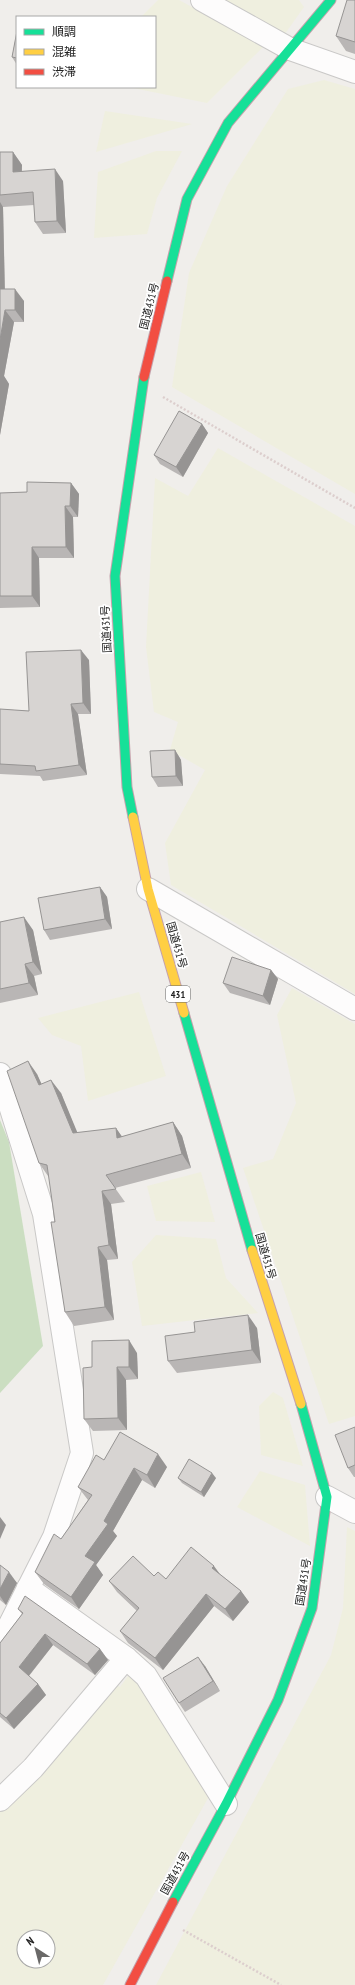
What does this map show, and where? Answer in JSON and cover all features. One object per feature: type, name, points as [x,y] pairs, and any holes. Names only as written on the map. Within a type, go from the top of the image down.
[{"type":"highway","name":"国道431号","points":[[130,1985],[226,1804],[278,1700],[312,1608],[327,1497],[294,1380],[264,1293],[148,889],[127,787],[115,576],[142,385],[187,199],[228,123],[331,0]]},
{"type":"street","points":[[202,0],[290,50],[355,72]]},
{"type":"street","points":[[148,889],[355,1009]]},
{"type":"street","points":[[0,1074],[44,1214],[82,1453],[54,1537],[0,1644]]},
{"type":"street","points":[[327,1497],[355,1512]]},
{"type":"street","points":[[28,1588],[126,1658],[146,1676],[226,1804]]},
{"type":"street","points":[[0,1800],[32,1768],[126,1658]]},
{"type":"path","points":[[142,385],[355,508]]},
{"type":"path","points":[[164,1919],[280,1985]]},
{"type":"green space","points":[[158,0],[179,0],[264,46],[207,103],[133,88],[156,88],[156,16],[142,16]]},
{"type":"green space","points":[[218,0],[299,0],[304,7],[282,38]]},
{"type":"green space","points":[[324,80],[355,89],[355,494],[172,387],[189,273],[227,186],[288,89]]},
{"type":"green space","points":[[105,111],[192,124],[96,152]]},
{"type":"green space","points":[[156,151],[182,151],[157,198],[147,234],[94,238],[98,172]]},
{"type":"green space","points":[[218,448],[355,526],[355,994],[171,885],[165,843],[205,770],[170,750],[178,722],[154,712],[146,647],[155,478],[188,496]]},
{"type":"green space","points":[[292,988],[355,1024],[355,1416],[329,1424],[243,1168],[273,1159],[296,1103],[277,1015]]},
{"type":"green space","points":[[139,992],[166,1076],[88,1101],[81,1046],[52,1035],[38,1018]]},
{"type":"green space","points":[[0,1120],[9,1142],[43,1346],[0,1393]]},
{"type":"green space","points":[[201,1172],[215,1222],[156,1221],[147,1186]]},
{"type":"green space","points":[[156,1235],[216,1239],[226,1278],[258,1313],[142,1326],[132,1262]]},
{"type":"green space","points":[[273,1392],[283,1398],[303,1466],[261,1455],[259,1406]]},
{"type":"green space","points":[[260,1471],[305,1485],[310,1546],[237,1507]]},
{"type":"green space","points":[[347,1527],[355,1531],[355,1985],[156,1985],[331,1655],[343,1608]]},
{"type":"green space","points":[[134,1668],[212,1791],[103,1985],[0,1985],[0,1803],[111,1680],[120,1687]]},
{"type":"building","points":[[347,0],[355,0],[355,42],[336,36]]},
{"type":"building","points":[[16,36],[16,58],[12,57]]},
{"type":"building","points":[[0,152],[13,152],[13,172],[55,169],[57,221],[35,222],[33,192],[0,195]]},
{"type":"building","points":[[0,289],[15,289],[15,310],[5,310],[0,340]]},
{"type":"building","points":[[179,411],[202,424],[176,467],[154,455]]},
{"type":"building","points":[[27,482],[71,483],[70,506],[65,506],[66,547],[32,547],[32,596],[0,596],[0,493],[27,492]]},
{"type":"building","points":[[81,650],[83,703],[71,704],[79,765],[36,771],[35,766],[0,764],[0,709],[29,711],[26,652]]},
{"type":"building","points":[[175,750],[176,776],[152,777],[150,751]]},
{"type":"building","points":[[100,887],[105,919],[44,930],[38,898]]},
{"type":"building","points":[[24,917],[33,962],[25,964],[29,983],[0,989],[0,922]]},
{"type":"building","points":[[232,957],[271,970],[263,996],[223,983]]},
{"type":"building","points":[[28,1061],[39,1085],[51,1080],[73,1133],[116,1128],[117,1138],[173,1122],[182,1154],[106,1175],[116,1189],[102,1191],[109,1245],[98,1247],[105,1307],[65,1312],[51,1222],[55,1222],[47,1165],[39,1163],[7,1071]]},
{"type":"building","points":[[248,1315],[252,1350],[168,1361],[165,1336],[195,1332],[194,1322]]},
{"type":"building","points":[[129,1340],[129,1367],[117,1367],[118,1418],[84,1419],[83,1368],[92,1367],[92,1341]]},
{"type":"building","points":[[355,1427],[355,1465],[348,1468],[335,1435]]},
{"type":"building","points":[[120,1432],[158,1454],[147,1475],[134,1468],[104,1521],[108,1524],[85,1556],[95,1562],[71,1597],[35,1572],[54,1534],[61,1539],[92,1495],[78,1487],[96,1455],[104,1460]]},
{"type":"building","points":[[189,1459],[212,1473],[201,1492],[178,1478]]},
{"type":"building","points":[[191,1547],[214,1566],[212,1568],[241,1591],[225,1609],[206,1594],[155,1658],[120,1631],[139,1608],[109,1581],[133,1556],[154,1576],[158,1572],[166,1579]]},
{"type":"building","points":[[0,1565],[9,1572],[0,1589]]},
{"type":"building","points":[[25,1596],[100,1649],[87,1664],[45,1634],[19,1667],[38,1684],[6,1718],[0,1713],[0,1643],[23,1613],[18,1609]]},
{"type":"building","points":[[198,1657],[213,1681],[179,1703],[163,1678]]},
{"type":"traffic: fast","points":[[167,281],[187,199],[228,123],[331,0]]},
{"type":"traffic: fast","points":[[133,817],[127,787],[115,576],[144,377]]},
{"type":"traffic: fast","points":[[184,1013],[252,1250]]},
{"type":"traffic: fast","points":[[173,1902],[226,1804],[278,1700],[312,1608],[327,1497],[301,1404]]},
{"type":"traffic: slow","points":[[133,817],[148,889],[184,1013]]},
{"type":"traffic: slow","points":[[252,1250],[301,1404]]},
{"type":"traffic: jam","points":[[144,377],[167,281]]},
{"type":"traffic: jam","points":[[130,1985],[173,1902]]}]
